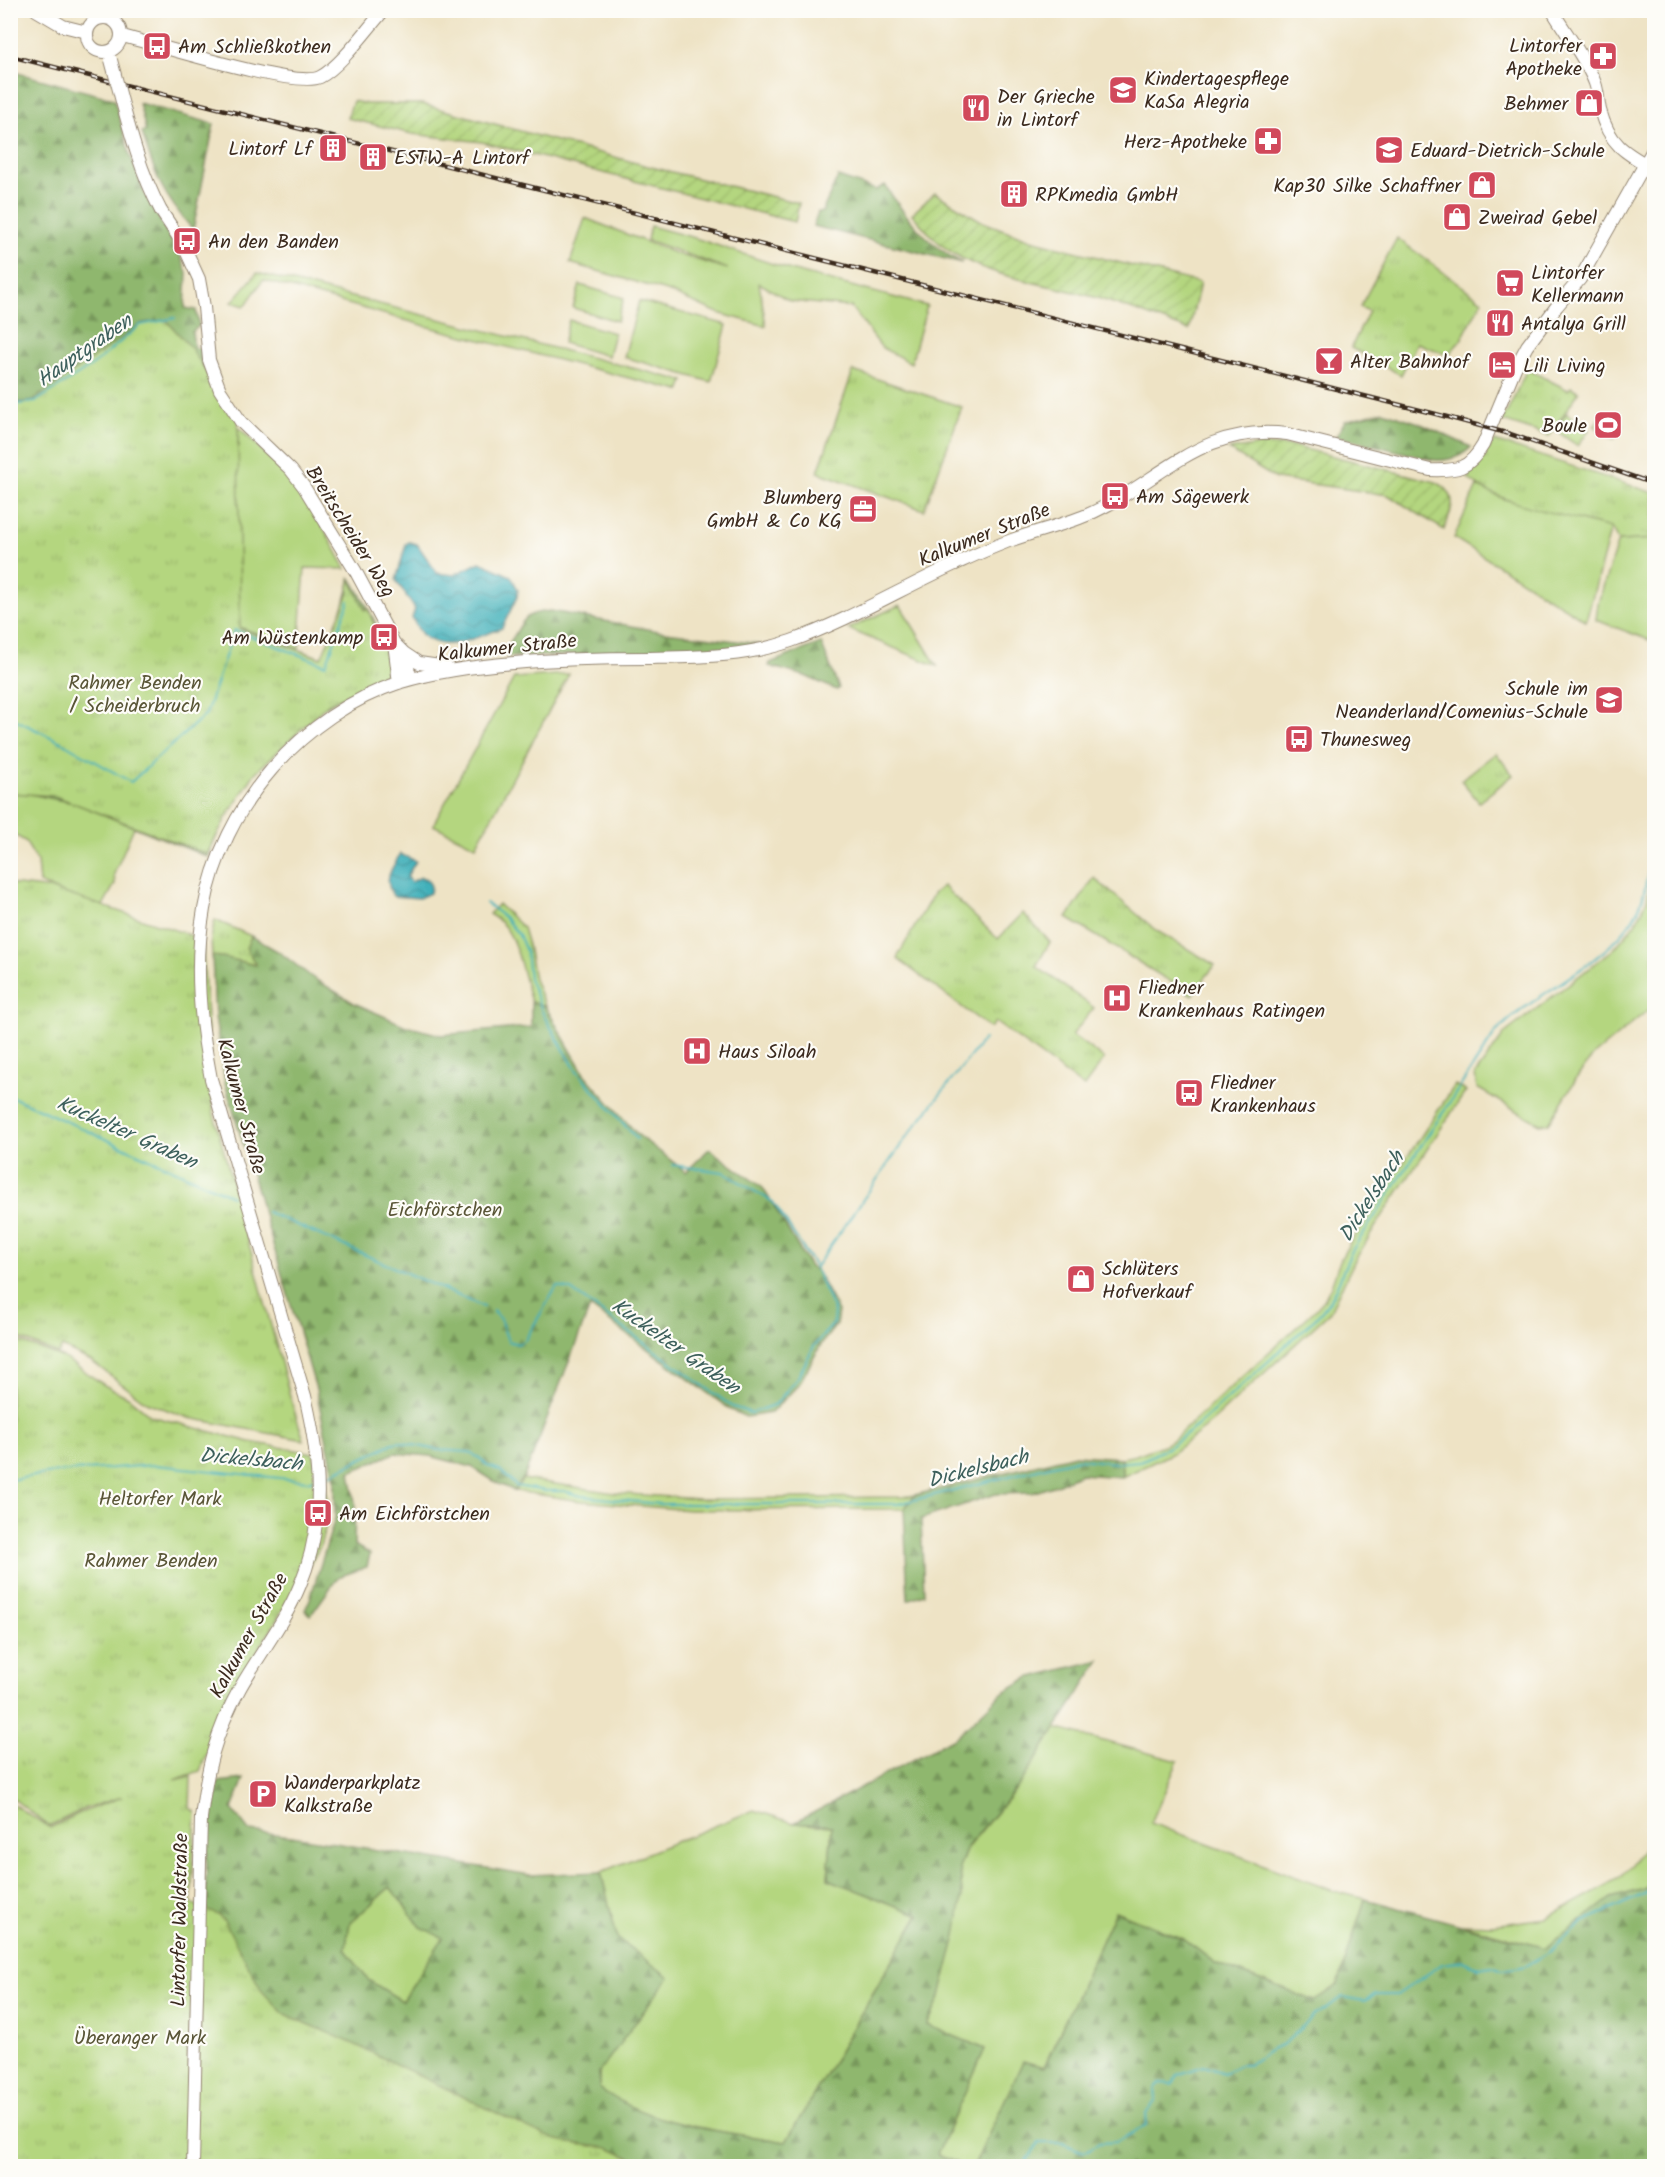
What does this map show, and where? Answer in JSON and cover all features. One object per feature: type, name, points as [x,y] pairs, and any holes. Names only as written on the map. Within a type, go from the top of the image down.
[{"type":"main road","points":[[36,10],[63,26],[87,32]]},
{"type":"main road","points":[[122,36],[263,73],[310,80],[326,73],[384,10]]},
{"type":"main road","points":[[1552,10],[1593,78],[1600,110],[1609,134],[1620,148],[1650,167],[1654,148]]},
{"type":"main road","points":[[100,14],[116,22],[121,31],[122,36],[109,56],[95,50],[90,45],[87,32],[91,23],[100,14]]},
{"type":"main road","name":"Breitscheider Weg","points":[[109,56],[140,165],[151,192],[186,250],[199,279],[209,360],[220,390],[241,422],[291,471],[304,487],[346,555],[394,643],[405,681]]},
{"type":"main road","name":"Kalkumer Straße","points":[[201,1818],[206,1773],[222,1724],[241,1686],[288,1611],[303,1578],[314,1535],[319,1477],[314,1434],[305,1396],[211,1079],[201,1029],[198,983],[200,942],[209,885],[222,848],[250,797],[293,747],[325,719],[348,705],[405,681],[460,669],[583,659],[725,656],[791,641],[993,548],[1087,515],[1115,501],[1198,448],[1236,434],[1254,432],[1287,434],[1430,470],[1447,471],[1469,464],[1483,445],[1515,368],[1536,333],[1580,279],[1650,167]]},
{"type":"main road","name":"Breitscheider Weg","points":[[394,643],[404,653]]},
{"type":"main road","points":[[404,653],[411,659],[426,665],[460,669]]},
{"type":"main road","points":[[404,653],[405,681]]},
{"type":"main road","name":"Lintorfer Waldstraße","points":[[193,2166],[201,1818]]},
{"type":"green space","name":"Rahmer Benden / Scheiderbruch","points":[[10,71],[114,99],[130,155],[145,194],[182,259],[187,273],[185,308],[196,310],[199,326],[192,332],[194,348],[200,348],[209,381],[236,626],[324,659],[343,608],[351,578],[376,625],[387,654],[389,665],[383,679],[335,701],[313,715],[275,748],[242,788],[229,810],[208,857],[75,803],[11,790]]},
{"type":"green space","points":[[353,101],[367,104],[422,104],[651,167],[799,203],[795,222],[482,142],[412,134],[347,118]]},
{"type":"green space","points":[[139,103],[214,124],[193,230],[174,206],[156,174],[142,132],[146,131]]},
{"type":"green space","points":[[838,177],[876,190],[885,185],[918,229],[938,248],[962,263],[813,226],[818,212],[822,212]]},
{"type":"green space","points":[[935,193],[983,222],[1031,240],[1200,283],[1189,330],[1103,300],[1001,274],[967,261],[940,244],[912,214]]},
{"type":"green space","points":[[585,218],[680,255],[728,269],[647,240],[650,226],[695,238],[794,271],[927,306],[911,363],[882,348],[851,307],[790,301],[759,283],[766,326],[718,313],[670,292],[570,263]]},
{"type":"green space","points":[[1397,238],[1482,301],[1461,340],[1448,355],[1417,343],[1401,375],[1351,348],[1369,311],[1360,307]]},
{"type":"green space","points":[[257,273],[684,381],[680,391],[433,328],[263,280],[245,306],[232,302]]},
{"type":"green space","points":[[580,285],[624,298],[617,321],[573,308]]},
{"type":"green space","points":[[639,301],[727,325],[711,382],[624,357]]},
{"type":"green space","name":"Rahmer Benden / Scheiderbruch","points":[[166,320],[191,348],[238,420],[240,629],[321,658],[348,595],[350,579],[365,610],[367,607],[388,658],[385,677],[328,704],[255,773],[226,818],[207,854],[55,796],[11,793],[10,403],[33,401],[142,323]]},
{"type":"green space","points":[[569,320],[614,333],[608,356],[563,343]]},
{"type":"green space","points":[[1527,369],[1568,390],[1571,387],[1579,392],[1549,436],[1500,420],[1507,412]]},
{"type":"green space","points":[[853,371],[962,407],[924,510],[818,472]]},
{"type":"green space","points":[[1383,411],[1419,423],[1471,447],[1454,458],[1434,460],[1336,436],[1345,421]]},
{"type":"green space","name":"Boule","points":[[1603,412],[1623,425],[1614,439],[1594,426]]},
{"type":"green space","points":[[1566,413],[1589,430],[1578,446],[1555,430]]},
{"type":"green space","points":[[236,425],[291,478],[309,502],[346,569],[305,568],[299,649],[236,626]]},
{"type":"green space","points":[[1495,441],[1654,493],[1654,539],[1618,541],[1611,528],[1516,502],[1481,487],[1468,478],[1474,466]]},
{"type":"green space","points":[[1261,445],[1293,446],[1436,482],[1444,487],[1451,497],[1450,516],[1444,530],[1388,495],[1276,479],[1229,450]]},
{"type":"green space","points":[[1477,486],[1504,499],[1611,528],[1586,621],[1454,538]]},
{"type":"green space","points":[[1654,539],[1654,642],[1596,620],[1598,603],[1618,541]]},
{"type":"green space","points":[[900,605],[937,666],[848,629]]},
{"type":"green space","points":[[551,611],[658,631],[759,644],[702,652],[507,657],[506,647],[527,617]]},
{"type":"green space","points":[[821,643],[839,688],[837,690],[805,676],[769,666],[770,663]]},
{"type":"green space","points":[[569,674],[476,846],[433,825],[514,678]]},
{"type":"green space","points":[[1496,753],[1513,775],[1479,802],[1461,780]]},
{"type":"green space","points":[[10,790],[75,803],[134,827],[114,874],[115,884],[101,909],[39,883],[37,861],[25,841],[11,833]]},
{"type":"green space","points":[[1654,862],[1654,1005],[1594,1055],[1549,1123],[1540,1124],[1477,1088],[1475,1075],[1505,1033],[1614,949],[1635,924],[1647,901]]},
{"type":"green space","points":[[1094,878],[1157,931],[1215,965],[1192,995],[1067,918]]},
{"type":"green space","points":[[10,884],[52,889],[202,939],[213,1111],[293,1407],[304,1440],[189,1418],[146,1402],[91,1361],[62,1347],[58,1354],[11,1335]]},
{"type":"green space","points":[[943,886],[998,939],[1023,913],[1050,942],[1036,966],[1094,1008],[1072,1035],[1104,1059],[1084,1087],[995,1022],[990,1028],[898,959],[934,893]]},
{"type":"green space","points":[[498,904],[523,928],[534,979],[545,1006],[531,1002],[509,933],[497,919],[489,914]]},
{"type":"green space","points":[[215,920],[251,936],[246,948],[256,965],[212,956],[211,938]]},
{"type":"green space","name":"Eichförstchen","points":[[251,936],[279,952],[313,978],[354,1003],[406,1026],[441,1035],[531,1027],[531,1002],[545,1006],[585,1075],[637,1134],[686,1172],[709,1149],[763,1188],[810,1267],[816,1270],[838,1311],[836,1325],[822,1343],[799,1384],[771,1413],[746,1417],[731,1410],[590,1307],[525,1475],[515,1491],[472,1467],[430,1456],[395,1453],[350,1472],[355,1503],[354,1545],[370,1554],[367,1567],[338,1577],[311,1615],[305,1610],[335,1518],[335,1479],[316,1389],[225,1083],[215,1017],[212,956],[255,965],[246,948]]},
{"type":"green space","points":[[1455,1085],[1466,1091],[1377,1224],[1355,1260],[1329,1313],[1205,1428],[1171,1454],[1122,1477],[1122,1458],[1136,1455],[1174,1439],[1324,1300],[1348,1246]]},
{"type":"green space","name":"Heltorfer Mark","points":[[10,1338],[64,1358],[106,1386],[128,1397],[151,1416],[250,1442],[313,1453],[328,1498],[327,1523],[319,1549],[226,1704],[200,1771],[174,1780],[191,1776],[190,1808],[196,1812],[191,1903],[218,1915],[224,1921],[262,1991],[283,2013],[356,2045],[536,2132],[562,2142],[608,2148],[649,2166],[11,2166],[11,1803],[50,1828],[80,1813],[122,1797],[86,1808],[49,1826],[11,1797]]},
{"type":"green space","points":[[1075,1455],[1122,1458],[1122,1477],[1080,1474],[1032,1493],[996,1494],[921,1519],[924,1594],[908,1600],[904,1509],[915,1495]]},
{"type":"green space","points":[[523,1479],[614,1493],[699,1499],[915,1495],[904,1509],[690,1510],[581,1501],[515,1491]]},
{"type":"green space","points":[[1100,1660],[1020,1784],[967,1847],[960,1866],[962,1896],[956,1936],[939,2000],[927,2025],[985,2049],[937,2154],[963,2166],[197,2166],[208,1825],[212,1818],[218,1782],[244,1779],[232,1809],[249,1831],[530,1875],[601,1872],[617,1938],[669,1977],[599,2072],[599,2088],[642,2111],[689,2126],[786,2142],[919,1915],[828,1879],[832,1826],[794,1823],[956,1737],[1002,1693],[1028,1678]],"holes":[[[390,1887],[421,1927],[443,1938],[402,2001],[368,1980],[345,1949],[350,1923]]]},
{"type":"green space","points":[[1055,1728],[1178,1761],[1151,1823],[1331,1890],[1365,1899],[1338,1985],[1315,2001],[1215,1963],[1185,1940],[1115,1911],[1044,2067],[1023,2062],[974,2166],[963,2166],[937,2154],[985,2049],[927,2026],[939,2000],[962,1896],[960,1866],[967,1848],[1020,1784]]},
{"type":"green space","points":[[754,1810],[794,1823],[832,1826],[828,1879],[919,1914],[786,2142],[689,2126],[642,2111],[599,2088],[599,2072],[668,1977],[617,1938],[601,1872]]},
{"type":"green space","points":[[1654,1837],[1654,1879],[1645,1889],[1611,1898],[1546,1948],[1462,1924],[1493,1925],[1547,1918],[1620,1878]]},
{"type":"green space","points":[[1654,1879],[1654,2166],[974,2166],[1023,2061],[1044,2067],[1115,1911],[1185,1940],[1215,1963],[1315,2001],[1338,1985],[1365,1899],[1546,1948],[1611,1898],[1645,1889]]},
{"type":"green space","points":[[390,1887],[421,1927],[444,1938],[402,2001],[368,1980],[345,1949],[350,1923]]},
{"type":"water","points":[[409,542],[417,544],[437,573],[454,575],[480,562],[511,576],[518,590],[517,597],[502,628],[454,644],[444,644],[426,638],[412,618],[415,609],[396,580],[406,544]]},
{"type":"water","points":[[400,854],[416,861],[407,876],[411,882],[421,877],[427,879],[431,886],[430,893],[419,898],[393,896],[388,879]]},
{"type":"waterway","name":"Hauptgraben","points":[[10,405],[35,402],[93,365],[140,325],[175,318]]},
{"type":"waterway","points":[[10,717],[65,744],[131,782],[206,714],[234,630],[326,665],[349,601]]},
{"type":"waterway","name":"Dickelsbach","points":[[321,1477],[399,1442],[438,1450],[468,1452],[481,1459],[487,1466],[500,1470],[516,1486],[546,1491],[564,1491],[581,1496],[660,1504],[898,1504],[1078,1459],[1116,1463],[1147,1458],[1169,1447],[1197,1426],[1324,1309],[1353,1249],[1496,1032],[1533,1001],[1598,956],[1632,921],[1644,892],[1654,832]]},
{"type":"waterway","points":[[486,903],[504,917],[519,935],[526,951],[529,978],[544,1016],[576,1070],[637,1139]]},
{"type":"waterway","name":"Kuckelter Graben","points":[[493,1311],[500,1319],[508,1341],[518,1344],[525,1340],[557,1286],[571,1290],[733,1407],[751,1413],[776,1404],[798,1377],[814,1346],[833,1324],[834,1311],[815,1268],[906,1138],[984,1039]]},
{"type":"waterway","name":"Kuckelter Graben","points":[[10,1096],[232,1196]]},
{"type":"waterway","points":[[673,1165],[723,1172],[773,1202],[815,1267]]},
{"type":"waterway","name":"Kuckelter Graben","points":[[267,1212],[484,1307]]},
{"type":"waterway","name":"Dickelsbach","points":[[10,1480],[58,1472],[155,1465],[308,1481],[313,1479]]},
{"type":"waterway","points":[[1023,2166],[1039,2143],[1062,2143],[1081,2151],[1088,2150],[1099,2143],[1116,2142],[1147,2125],[1146,2114],[1156,2100],[1155,2089],[1160,2083],[1173,2084],[1177,2075],[1204,2066],[1224,2073],[1239,2065],[1249,2065],[1285,2043],[1315,2015],[1343,1997],[1364,2001],[1375,1995],[1397,1995],[1442,1964],[1464,1961],[1478,1968],[1492,1966],[1503,1970],[1525,1966],[1551,1951],[1583,1922],[1651,1891],[1654,1884]]},
{"type":"railway","points":[[10,56],[1436,414],[1510,434],[1654,484]]},
{"type":"place","name":"Am Schließkothen","points":[[157,46]]},
{"type":"place","name":"Lintorfer Apotheke","points":[[1603,56]]},
{"type":"place","name":"Kindertagespflege KaSa Alegria","points":[[1123,90]]},
{"type":"place","name":"Behmer","points":[[1589,103]]},
{"type":"place","name":"Der Grieche in Lintorf","points":[[976,108]]},
{"type":"place","name":"Herz-Apotheke","points":[[1268,141]]},
{"type":"place","name":"Lintorf Lf","points":[[333,148]]},
{"type":"place","name":"Eduard-Dietrich-Schule","points":[[1389,150]]},
{"type":"place","name":"ESTW-A Lintorf","points":[[373,157]]},
{"type":"place","name":"Kap30 Silke Schaffner","points":[[1482,185]]},
{"type":"place","name":"RPKmedia GmbH","points":[[1014,194]]},
{"type":"place","name":"Zweirad Gebel","points":[[1457,217]]},
{"type":"place","name":"An den Banden","points":[[187,241]]},
{"type":"place","name":"Lintorfer Kellermann","points":[[1510,283]]},
{"type":"place","name":"Antalya Grill","points":[[1500,323]]},
{"type":"place","name":"Alter Bahnhof","points":[[1329,361]]},
{"type":"place","name":"Lili Living","points":[[1502,365]]},
{"type":"place","name":"Boule","points":[[1608,425]]},
{"type":"place","name":"Am Sägewerk","points":[[1115,496]]},
{"type":"place","name":"Blumberg GmbH & Co KG","points":[[863,509]]},
{"type":"place","name":"Am Wüstenkamp","points":[[384,637]]},
{"type":"place","name":"Schule im Neanderland/Comenius-Schule","points":[[1609,700]]},
{"type":"place","name":"Thunesweg","points":[[1299,739]]},
{"type":"place","name":"Fliedner Krankenhaus Ratingen","points":[[1117,998]]},
{"type":"place","name":"Haus Siloah","points":[[697,1051]]},
{"type":"place","name":"Fliedner Krankenhaus","points":[[1189,1093]]},
{"type":"place","name":"Schlüters Hofverkauf","points":[[1081,1279]]},
{"type":"place","name":"Am Eichförstchen","points":[[318,1513]]},
{"type":"place","name":"Wanderparkplatz Kalkstraße","points":[[263,1794]]},
{"type":"park label","name":"Rahmer Benden","points":[[151,1560]]},
{"type":"park label","name":"Überanger Mark","points":[[140,2037]]}]
